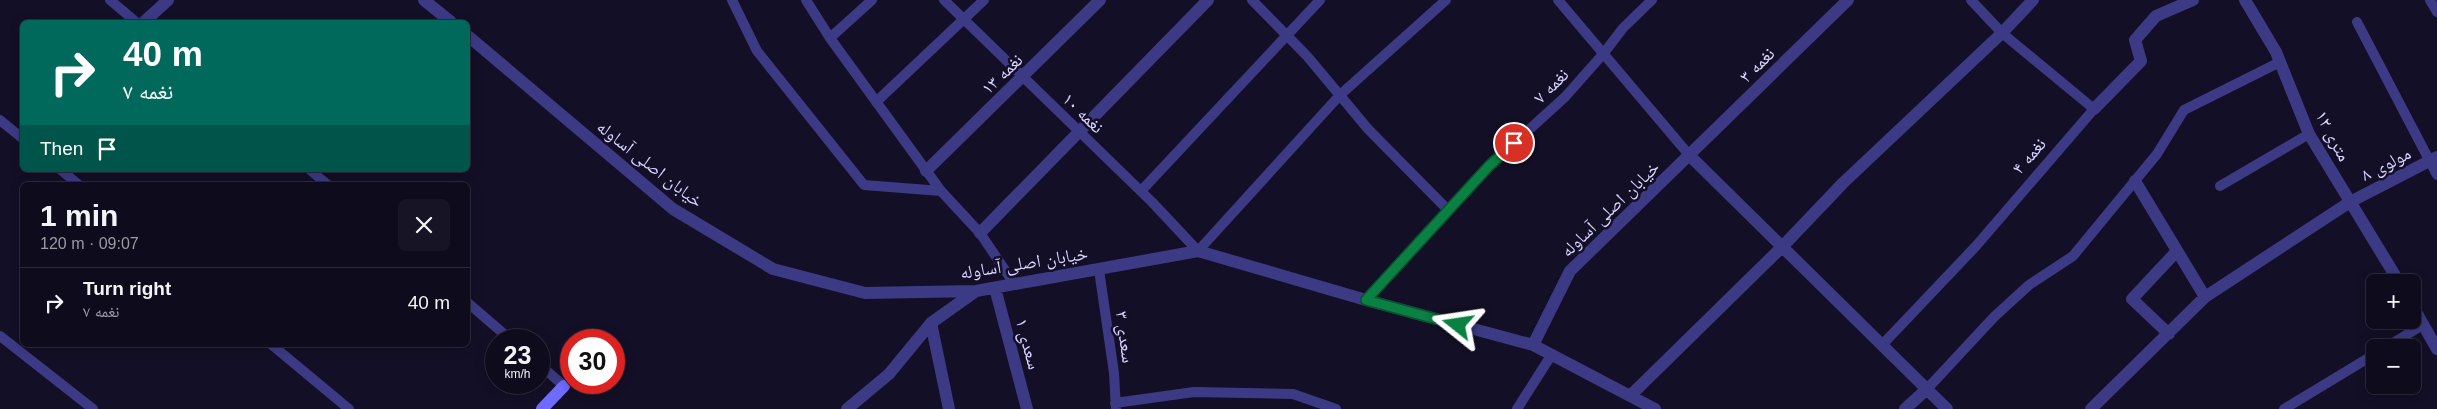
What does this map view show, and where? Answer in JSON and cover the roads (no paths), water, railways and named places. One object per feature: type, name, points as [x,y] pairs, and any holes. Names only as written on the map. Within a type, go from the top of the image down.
[{"type":"street","points":[[146,20],[168,0]]},
{"type":"street","points":[[424,0],[449,20]]},
{"type":"street","name":"نغمه ۱۳","points":[[926,171],[1100,0]]},
{"type":"street","points":[[980,233],[1208,0]]},
{"type":"street","name":"نغمه ۳","points":[[1690,156],[1848,0]]},
{"type":"street","points":[[1630,396],[1783,246],[1843,183],[2002,33],[2032,0]]},
{"type":"street","name":"نغمه ۴","points":[[2094,109],[2141,61],[2135,40],[2156,16],[2193,0]]},
{"type":"street","name":"۱۲ متری","points":[[2245,0],[2280,62],[2309,134],[2394,274]]},
{"type":"street","name":"خیابان اصلی آساوله","points":[[470,38],[673,209],[773,269],[865,293],[976,291],[1198,251],[1366,300],[1533,345],[1655,409]]},
{"type":"street","points":[[1690,156],[1947,409]]},
{"type":"street","name":"خیابان اصلی آساوله","points":[[1533,345],[1570,271],[1690,156]]},
{"type":"street","name":"مولوی ۸","points":[[2091,409],[2206,298],[2350,202],[2433,159]]},
{"type":"street","points":[[2135,181],[2206,298]]},
{"type":"street","points":[[2169,334],[2132,299],[2177,251]]},
{"type":"street","name":"سعدی ۱","points":[[995,288],[1027,409]]},
{"type":"street","points":[[847,409],[888,374],[931,323],[976,291]]},
{"type":"street","points":[[2421,319],[2437,348]]},
{"type":"street","points":[[931,323],[949,409]]},
{"type":"street","points":[[542,409],[560,390]]},
{"type":"street","points":[[1905,409],[1926,390]]},
{"type":"lane","points":[[110,0],[134,20]]},
{"type":"lane","points":[[732,0],[758,51],[864,185],[940,192]]},
{"type":"lane","points":[[806,0],[830,38],[940,192],[980,233],[1015,285]]},
{"type":"lane","points":[[830,38],[872,0]]},
{"type":"lane","name":"نغمه ۱۰","points":[[944,0],[1141,191],[1198,251]]},
{"type":"lane","points":[[876,102],[984,0]]},
{"type":"lane","points":[[1252,0],[1308,56],[1368,129],[1448,210]]},
{"type":"lane","points":[[1141,191],[1320,0]]},
{"type":"lane","points":[[1198,251],[1340,95],[1446,0]]},
{"type":"lane","points":[[1558,0],[1690,156]]},
{"type":"lane","name":"نغمه ۷","points":[[1366,300],[1489,166],[1565,97],[1604,53],[1623,28],[1652,0]]},
{"type":"lane","points":[[1971,0],[2002,33],[2094,109]]},
{"type":"lane","points":[[2430,0],[2437,12]]},
{"type":"lane","points":[[2357,22],[2433,159],[2437,175]]},
{"type":"lane","points":[[1926,390],[1994,318],[2029,285],[2073,256],[2158,154],[2184,110],[2280,62]]},
{"type":"lane","name":"نغمه ۴","points":[[1882,344],[1976,246],[2094,109]]},
{"type":"lane","points":[[0,120],[20,136]]},
{"type":"lane","points":[[2220,186],[2309,134]]},
{"type":"lane","points":[[63,172],[75,182]]},
{"type":"lane","points":[[312,172],[324,182]]},
{"type":"lane","name":"سعدی ۳","points":[[1099,270],[1114,373],[1116,406]]},
{"type":"lane","points":[[470,306],[498,329]]},
{"type":"lane","points":[[2400,339],[2424,324]]},
{"type":"lane","points":[[0,336],[93,409]]},
{"type":"lane","points":[[274,347],[349,409]]},
{"type":"lane","points":[[1517,409],[1552,354]]},
{"type":"lane","points":[[2284,409],[2366,359]]},
{"type":"lane","points":[[550,374],[560,382]]},
{"type":"lane","points":[[1116,406],[1194,392],[1293,394],[1336,409]]}]
